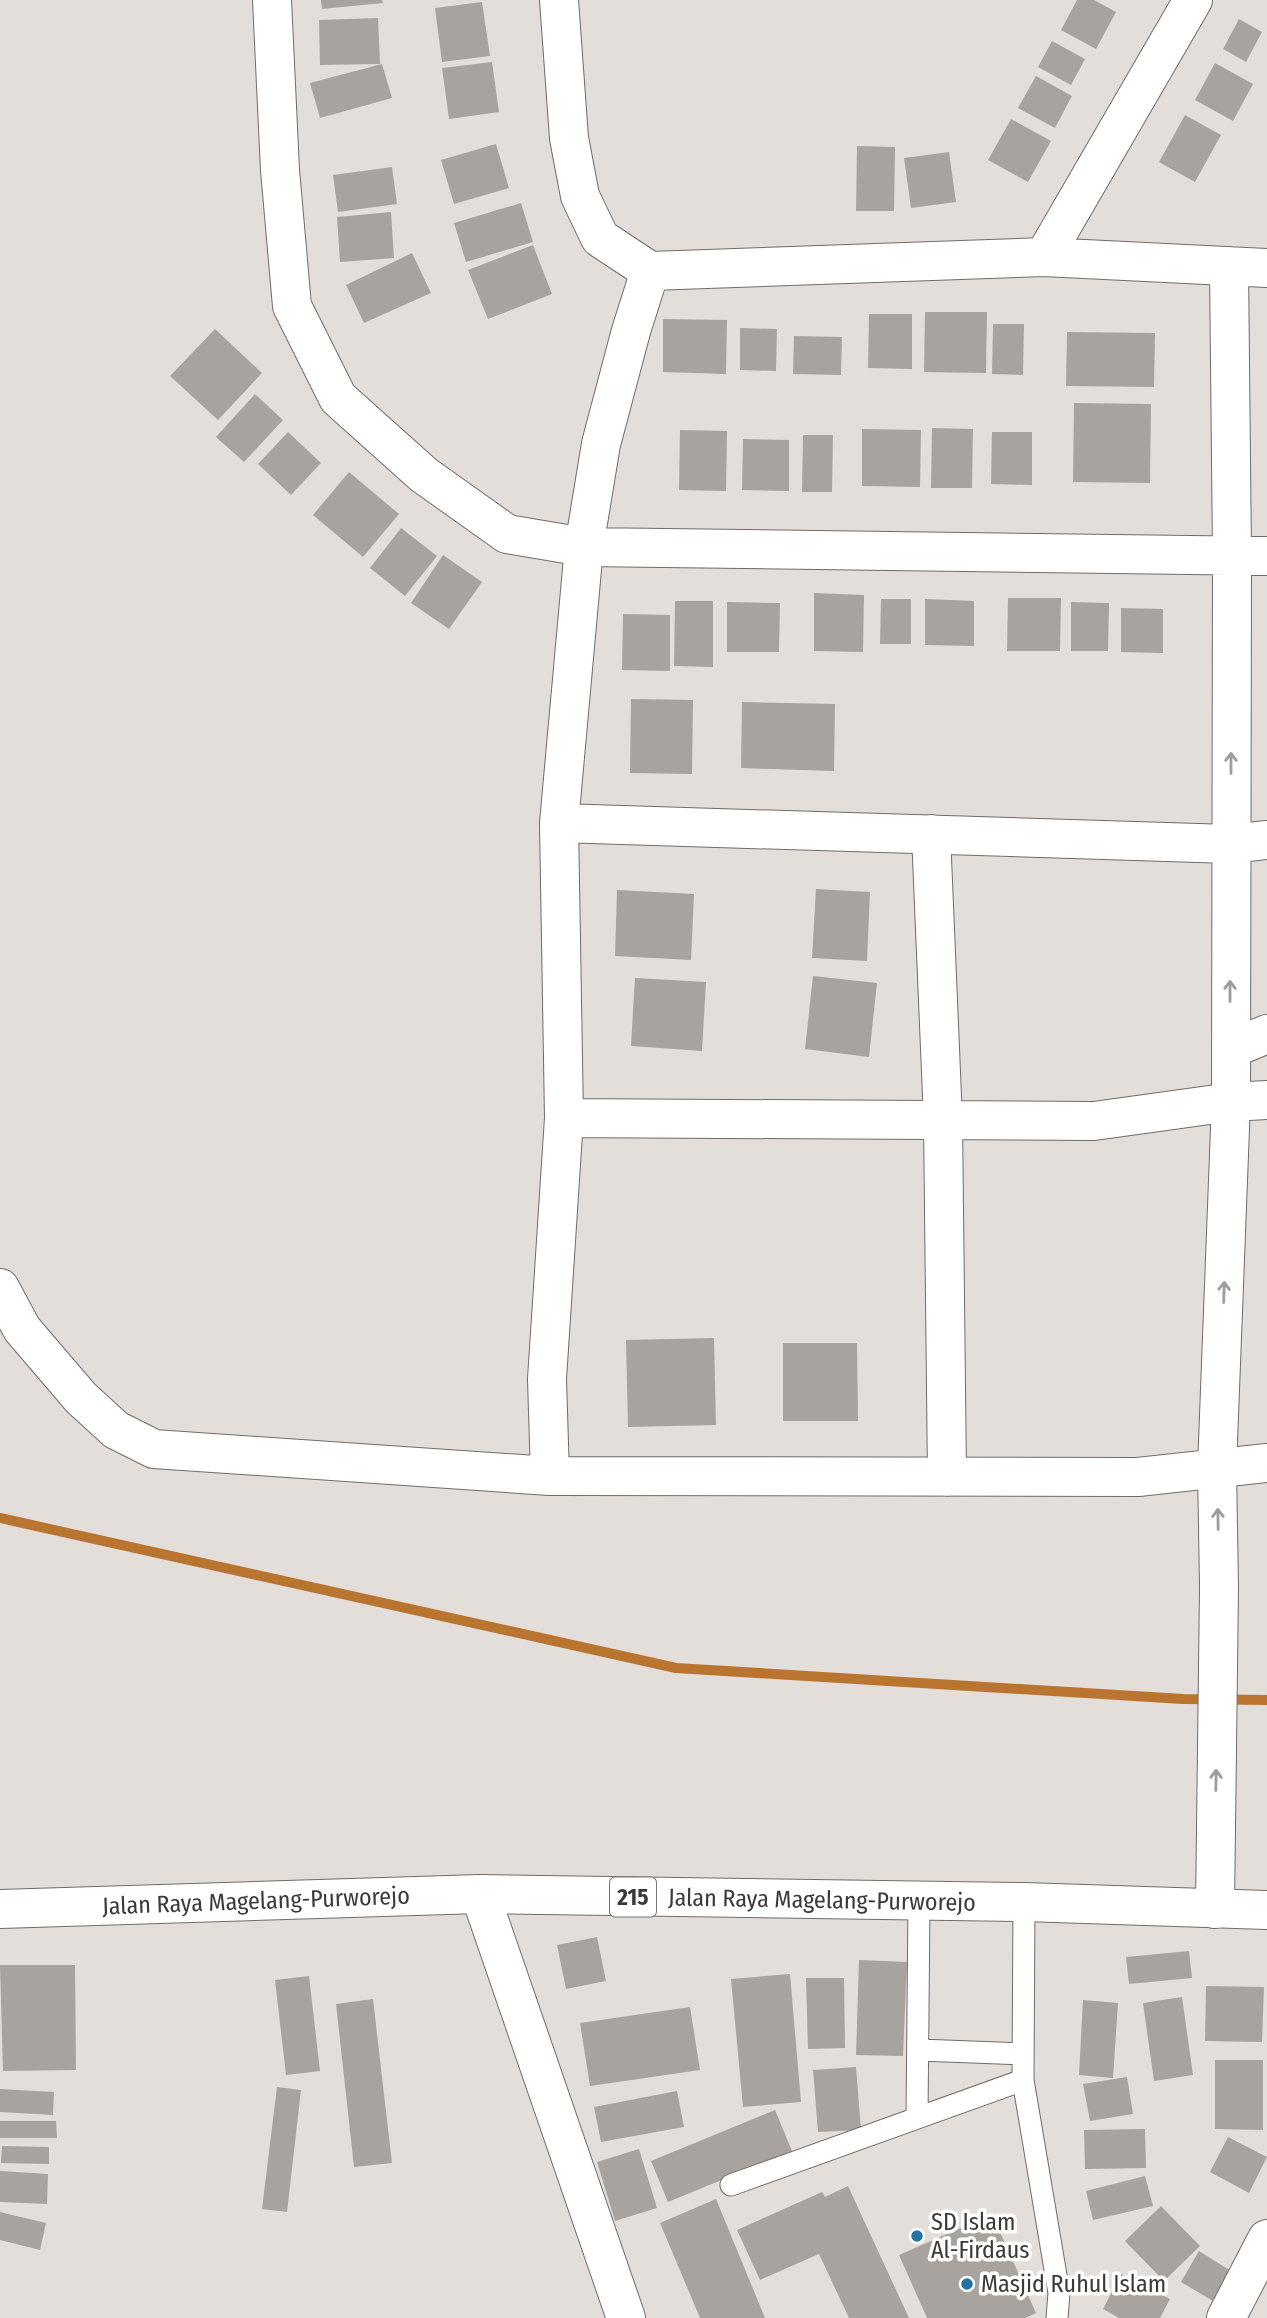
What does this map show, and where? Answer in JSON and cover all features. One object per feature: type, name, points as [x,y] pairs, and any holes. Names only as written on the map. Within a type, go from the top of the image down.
[{"type":"street","points":[[272,0],[280,170],[292,306],[338,398],[424,475],[507,534],[584,547],[1249,556]]},
{"type":"street","points":[[559,0],[569,138],[580,196],[600,237],[650,271],[1044,257],[1267,268]]},
{"type":"street","points":[[1044,257],[1193,0]]},
{"type":"street","points":[[1215,1909],[1219,1587],[1217,1468],[1249,1101],[1231,1049],[1249,842],[1249,556],[1229,266]]},
{"type":"street","points":[[550,1476],[547,1379],[564,1118],[559,823],[584,547],[601,444],[650,271]]},
{"type":"street","points":[[559,823],[1249,842]]},
{"type":"street","points":[[932,834],[943,1120],[947,1476]]},
{"type":"street","points":[[1231,1049],[1267,1034]]},
{"type":"street","points":[[564,1118],[1094,1121],[1249,1101]]},
{"type":"street","points":[[0,1288],[22,1329],[81,1398],[117,1430],[154,1449],[550,1476],[1138,1477],[1267,1463]]},
{"type":"street","points":[[480,1894],[626,2318]]},
{"type":"street","name":"Jalan Raya Magelang-Purworejo","points":[[0,1909],[480,1894],[1024,1902],[1267,1910]]},
{"type":"street","points":[[1226,2318],[1267,2239]]},
{"type":"lane","points":[[917,2118],[919,1902]]},
{"type":"lane","points":[[1024,1902],[1023,2080],[1059,2294],[1057,2318]]},
{"type":"lane","points":[[919,2050],[1023,2054]]},
{"type":"lane","points":[[731,2185],[1023,2080]]},
{"type":"building","points":[[321,0],[382,0],[383,3],[322,9]]},
{"type":"building","points":[[1077,0],[1094,0],[1116,12],[1096,49],[1061,30]]},
{"type":"building","points":[[482,2],[490,56],[442,62],[435,8]]},
{"type":"building","points":[[378,18],[380,64],[320,65],[319,20]]},
{"type":"building","points":[[1239,19],[1262,32],[1246,62],[1223,49]]},
{"type":"building","points":[[1052,41],[1085,59],[1071,85],[1038,67]]},
{"type":"building","points":[[492,62],[499,112],[449,119],[442,68]]},
{"type":"building","points":[[1215,63],[1253,84],[1233,121],[1195,100]]},
{"type":"building","points":[[382,64],[392,98],[320,118],[310,83]]},
{"type":"building","points":[[1036,76],[1072,96],[1055,128],[1018,108]]},
{"type":"building","points":[[1185,115],[1221,135],[1195,182],[1159,162]]},
{"type":"building","points":[[1011,119],[1051,141],[1028,182],[988,160]]},
{"type":"building","points":[[496,144],[509,188],[454,204],[441,160]]},
{"type":"building","points":[[857,146],[895,147],[894,211],[856,211]]},
{"type":"building","points":[[949,152],[956,202],[911,208],[904,158]]},
{"type":"building","points":[[392,167],[397,204],[338,212],[333,175]]},
{"type":"building","points":[[521,203],[533,242],[466,262],[454,223]]},
{"type":"building","points":[[391,212],[394,258],[340,262],[337,217]]},
{"type":"building","points":[[533,245],[552,294],[488,319],[468,270]]},
{"type":"building","points":[[412,253],[431,293],[364,323],[346,285]]},
{"type":"building","points":[[925,312],[987,312],[986,373],[924,372]]},
{"type":"building","points":[[869,314],[912,314],[912,369],[868,368]]},
{"type":"building","points":[[663,319],[727,320],[726,374],[663,372]]},
{"type":"building","points":[[993,324],[1024,324],[1023,375],[992,374]]},
{"type":"building","points":[[740,328],[777,329],[776,371],[740,370]]},
{"type":"building","points":[[215,329],[262,373],[218,420],[170,376]]},
{"type":"building","points":[[1067,332],[1155,333],[1154,387],[1066,386]]},
{"type":"building","points":[[794,336],[842,337],[841,375],[793,374]]},
{"type":"building","points":[[255,394],[283,420],[244,462],[216,437]]},
{"type":"building","points":[[1074,403],[1151,404],[1150,483],[1073,482]]},
{"type":"building","points":[[932,428],[973,429],[972,488],[931,488]]},
{"type":"building","points":[[862,429],[921,430],[920,487],[862,486]]},
{"type":"building","points":[[680,430],[727,431],[726,491],[679,490]]},
{"type":"building","points":[[288,432],[321,463],[291,495],[258,464]]},
{"type":"building","points":[[992,432],[1032,432],[1032,485],[991,484]]},
{"type":"building","points":[[803,435],[833,435],[832,492],[802,492]]},
{"type":"building","points":[[743,439],[789,440],[789,491],[742,490]]},
{"type":"building","points":[[349,472],[399,514],[363,557],[313,515]]},
{"type":"building","points":[[401,528],[437,556],[405,596],[370,568]]},
{"type":"building","points":[[443,555],[482,582],[449,629],[411,603]]},
{"type":"building","points":[[814,593],[864,595],[863,652],[814,651]]},
{"type":"building","points":[[1008,598],[1061,598],[1060,651],[1007,651]]},
{"type":"building","points":[[881,599],[911,599],[911,644],[880,644]]},
{"type":"building","points":[[925,599],[974,601],[974,646],[925,645]]},
{"type":"building","points":[[675,601],[713,601],[713,667],[674,666]]},
{"type":"building","points":[[727,602],[780,603],[779,652],[727,652]]},
{"type":"building","points":[[1071,602],[1109,603],[1108,651],[1071,651]]},
{"type":"building","points":[[1121,608],[1163,609],[1163,653],[1121,652]]},
{"type":"building","points":[[623,614],[670,615],[670,671],[622,670]]},
{"type":"building","points":[[631,699],[693,700],[692,774],[630,773]]},
{"type":"building","points":[[742,702],[835,704],[834,771],[741,768]]},
{"type":"building","points":[[816,889],[870,892],[867,961],[812,958]]},
{"type":"building","points":[[617,890],[694,894],[691,960],[615,956]]},
{"type":"building","points":[[813,976],[877,983],[869,1057],[805,1049]]},
{"type":"building","points":[[635,978],[706,982],[702,1051],[631,1046]]},
{"type":"building","points":[[714,1338],[716,1425],[628,1427],[626,1340]]},
{"type":"building","points":[[783,1343],[857,1343],[858,1421],[783,1421]]},
{"type":"building","points":[[597,1937],[606,1981],[566,1989],[557,1945]]},
{"type":"building","points":[[1189,1951],[1192,1978],[1129,1984],[1126,1957]]},
{"type":"building","points":[[859,1960],[907,1962],[903,2056],[856,2055]]},
{"type":"building","points":[[0,1965],[75,1965],[76,2070],[3,2071]]},
{"type":"building","points":[[790,1974],[801,2102],[743,2107],[731,1979]]},
{"type":"building","points":[[309,1976],[320,2071],[286,2075],[275,1980]]},
{"type":"building","points":[[806,1978],[844,1978],[845,2048],[808,2049]]},
{"type":"building","points":[[1206,1986],[1264,1987],[1262,2042],[1205,2041]]},
{"type":"building","points":[[1182,1997],[1193,2075],[1154,2081],[1143,2003]]},
{"type":"building","points":[[373,1999],[392,2163],[354,2167],[336,2004]]},
{"type":"building","points":[[1083,2000],[1118,2003],[1113,2078],[1079,2075]]},
{"type":"building","points":[[690,2007],[700,2070],[590,2086],[580,2023]]},
{"type":"building","points":[[1215,2060],[1263,2060],[1263,2130],[1215,2129]]},
{"type":"building","points":[[856,2067],[861,2130],[818,2132],[813,2070]]},
{"type":"building","points":[[1127,2077],[1133,2114],[1090,2121],[1083,2084]]},
{"type":"building","points":[[277,2087],[301,2090],[287,2212],[262,2209]]},
{"type":"building","points":[[0,2089],[54,2092],[53,2115],[0,2112]]},
{"type":"building","points":[[677,2091],[684,2127],[601,2142],[594,2107]]},
{"type":"building","points":[[775,2110],[792,2151],[668,2202],[651,2161]]},
{"type":"building","points":[[0,2121],[56,2121],[57,2138],[0,2138]]},
{"type":"building","points":[[1145,2129],[1146,2168],[1085,2169],[1084,2130]]},
{"type":"building","points":[[1228,2137],[1267,2157],[1249,2193],[1210,2172]]},
{"type":"building","points":[[2,2146],[49,2147],[49,2164],[1,2163]]},
{"type":"building","points":[[639,2149],[657,2208],[615,2221],[597,2162]]},
{"type":"building","points":[[0,2171],[48,2174],[47,2204],[0,2202]]},
{"type":"building","points":[[1145,2176],[1153,2206],[1093,2220],[1086,2191]]},
{"type":"building","points":[[848,2186],[909,2318],[849,2318],[819,2254],[760,2280],[737,2230],[822,2192],[825,2197]]},
{"type":"building","points":[[716,2199],[765,2318],[700,2318],[660,2223]]},
{"type":"building","points":[[1161,2206],[1200,2246],[1164,2281],[1125,2241]]},
{"type":"building","points":[[0,2212],[46,2223],[40,2250],[0,2240]]},
{"type":"building","name":"Masjid Ruhul Islam","points":[[992,2214],[1036,2313],[1025,2318],[927,2318],[899,2255]]},
{"type":"building","points":[[1199,2251],[1236,2274],[1218,2304],[1181,2282]]},
{"type":"building","points":[[1121,2274],[1170,2299],[1160,2318],[1119,2318],[1103,2309]]},
{"type":"waterway","points":[[0,1518],[676,1668],[1183,1699],[1267,1700]]},
{"type":"place","name":"SD Islam Al-Firdaus","points":[[917,2236]]},
{"type":"place","name":"Masjid Ruhul Islam","points":[[967,2284]]}]
